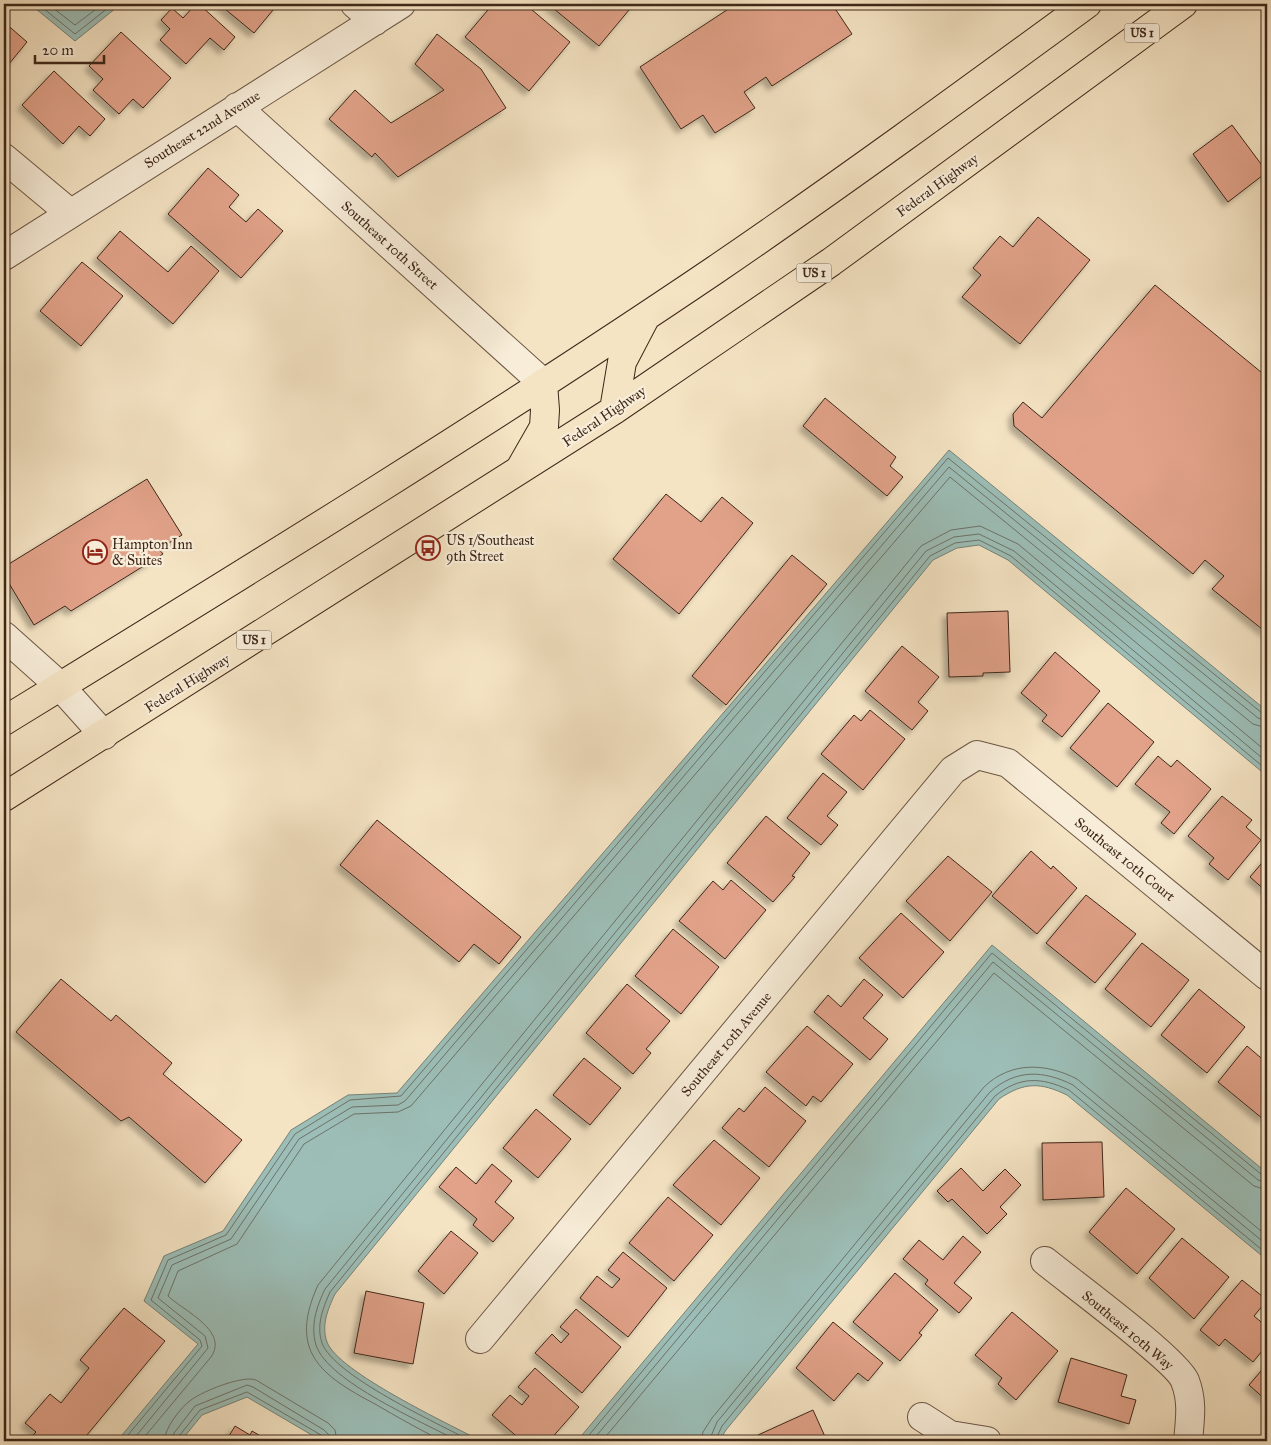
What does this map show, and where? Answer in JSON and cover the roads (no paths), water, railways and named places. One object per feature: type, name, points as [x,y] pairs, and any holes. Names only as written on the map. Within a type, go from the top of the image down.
[{"type":"main road","points":[[4,721],[543,384],[875,158],[1087,4]]},
{"type":"main road","name":"Federal Highway","points":[[4,797],[518,473],[614,410],[831,262],[1183,4]]},
{"type":"main road","points":[[614,410],[622,362],[647,314]]},
{"type":"main road","points":[[518,473],[544,427],[543,384]]},
{"type":"street","name":"Southeast 22nd Avenue","points":[[4,256],[237,107],[365,12],[401,4]]},
{"type":"street","name":"Southeast 10th Street","points":[[237,107],[543,384]]},
{"type":"street","points":[[4,158],[70,213]]},
{"type":"street","points":[[4,636],[60,686],[104,735]]},
{"type":"street","name":"Southeast 10th Court","points":[[977,755],[1008,763],[1267,976]]},
{"type":"street","name":"Southeast 10th Avenue","points":[[480,1339],[953,770],[977,755]]},
{"type":"street","name":"Southeast 10th Way","points":[[1045,1261],[1159,1353],[1184,1378],[1192,1403],[1188,1441]]},
{"type":"street","points":[[922,1417],[950,1435],[987,1441]]},
{"type":"water","points":[[30,4],[121,4],[75,41]]},
{"type":"water","points":[[949,450],[1267,711],[1267,776],[1008,560],[979,545],[957,548],[933,560],[335,1294],[325,1323],[325,1336],[335,1354],[351,1368],[372,1382],[481,1441],[322,1441],[247,1397],[202,1415],[181,1441],[117,1441],[198,1344],[144,1301],[164,1256],[223,1231],[291,1130],[348,1095],[397,1093]]},
{"type":"water","points":[[992,945],[1267,1173],[1267,1260],[1067,1095],[1040,1086],[1016,1089],[999,1099],[726,1430],[719,1441],[577,1441]]},
{"type":"place","name":"US 1/Southeast 9th Street","points":[[428,548]]},
{"type":"place","name":"Hampton Inn & Suites","points":[[95,552]]}]
